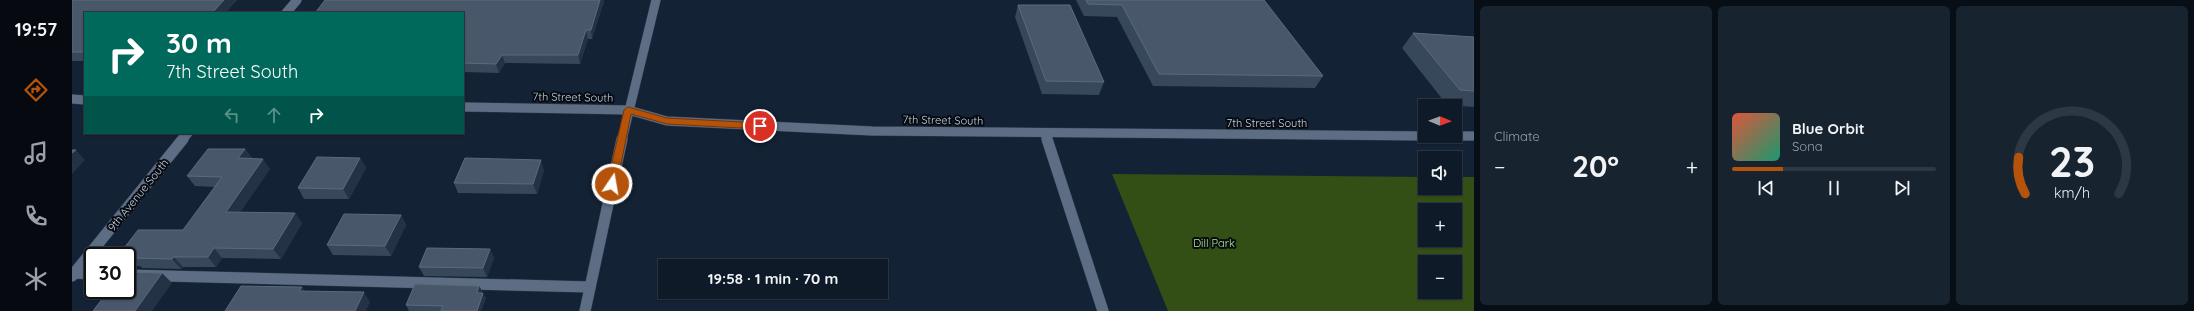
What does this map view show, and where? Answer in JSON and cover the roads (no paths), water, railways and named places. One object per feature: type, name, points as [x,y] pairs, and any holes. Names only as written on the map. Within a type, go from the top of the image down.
[{"type":"street","points":[[287,12],[297,0]]},
{"type":"street","points":[[585,311],[628,110],[656,0]]},
{"type":"street","points":[[72,100],[84,100]]},
{"type":"street","name":"7th Street South","points":[[464,108],[628,110],[667,121],[872,131],[1418,136]]},
{"type":"street","points":[[1045,133],[1103,311]]},
{"type":"street","name":"9th Avenue South","points":[[73,274],[187,134]]},
{"type":"street","points":[[1462,136],[1474,136]]},
{"type":"street","points":[[73,274],[84,274]]},
{"type":"street","points":[[136,275],[590,287]]},
{"type":"park label","name":"Dill Park","points":[[1214,243]]}]
